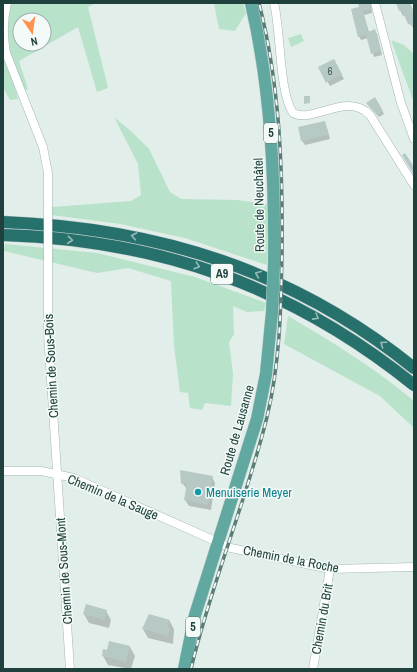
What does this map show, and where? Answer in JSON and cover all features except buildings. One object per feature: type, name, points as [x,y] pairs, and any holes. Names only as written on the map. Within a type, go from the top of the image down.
[{"type":"highway","name":"A9","points":[[3,222],[53,225],[118,233],[176,246],[227,262],[269,279],[322,305],[373,337],[414,368]]},
{"type":"highway","name":"A9","points":[[3,235],[53,238],[115,246],[173,259],[228,276],[282,300],[334,327],[377,356],[414,385]]},
{"type":"main road","name":"Route de Neuchâtel","points":[[251,3],[263,66],[271,130],[274,186],[274,265],[272,312]]},
{"type":"main road","name":"Route de Lausanne","points":[[184,669],[195,615],[257,419],[266,374],[272,312]]},
{"type":"street","name":"Chemin de Sous-Bois","points":[[7,3],[4,13],[3,40],[6,53],[43,147],[48,173],[48,334],[57,474]]},
{"type":"street","points":[[274,3],[289,108],[293,113],[302,115],[346,106],[361,108],[370,116],[414,185]]},
{"type":"street","points":[[375,3],[411,119],[414,139]]},
{"type":"street","name":"Chemin de la Sauge","points":[[3,471],[41,471],[74,478],[218,542]]},
{"type":"street","name":"Chemin de Sous-Mont","points":[[57,474],[70,669]]},
{"type":"street","name":"Chemin de la Roche","points":[[218,542],[231,548],[330,569],[414,568]]},
{"type":"street","name":"Chemin du Brit","points":[[313,669],[330,569]]},
{"type":"green space","points":[[3,3],[96,3],[88,7],[108,88],[97,92],[78,27],[52,42],[52,12],[12,12],[12,52],[35,52],[19,61],[28,89],[22,91],[11,73],[18,99],[10,100],[3,87]]},
{"type":"green space","points":[[214,3],[243,3],[246,13],[235,31],[219,29]]},
{"type":"green space","points":[[301,34],[304,41],[291,47],[288,38]]},
{"type":"green space","points":[[391,40],[404,45],[414,54],[414,103]]},
{"type":"green space","points":[[114,117],[149,149],[170,192],[181,199],[237,200],[268,204],[267,265],[185,238],[120,224],[52,215],[52,207],[131,201],[141,195],[138,164]]},
{"type":"green space","points":[[5,244],[97,253],[195,277],[266,303],[264,311],[247,312],[233,306],[234,334],[229,342],[233,374],[231,406],[205,403],[202,410],[190,408],[188,393],[180,392],[174,346],[171,281],[128,268],[97,273],[4,251]]},
{"type":"green space","points":[[288,316],[369,366],[414,401],[414,428],[380,396],[284,344]]},
{"type":"railway","points":[[191,669],[208,606],[259,449],[275,376],[280,316],[282,254],[281,159],[272,65],[259,3]]},
{"type":"place","name":"Menuiserie Meyer","points":[[198,492]]}]
